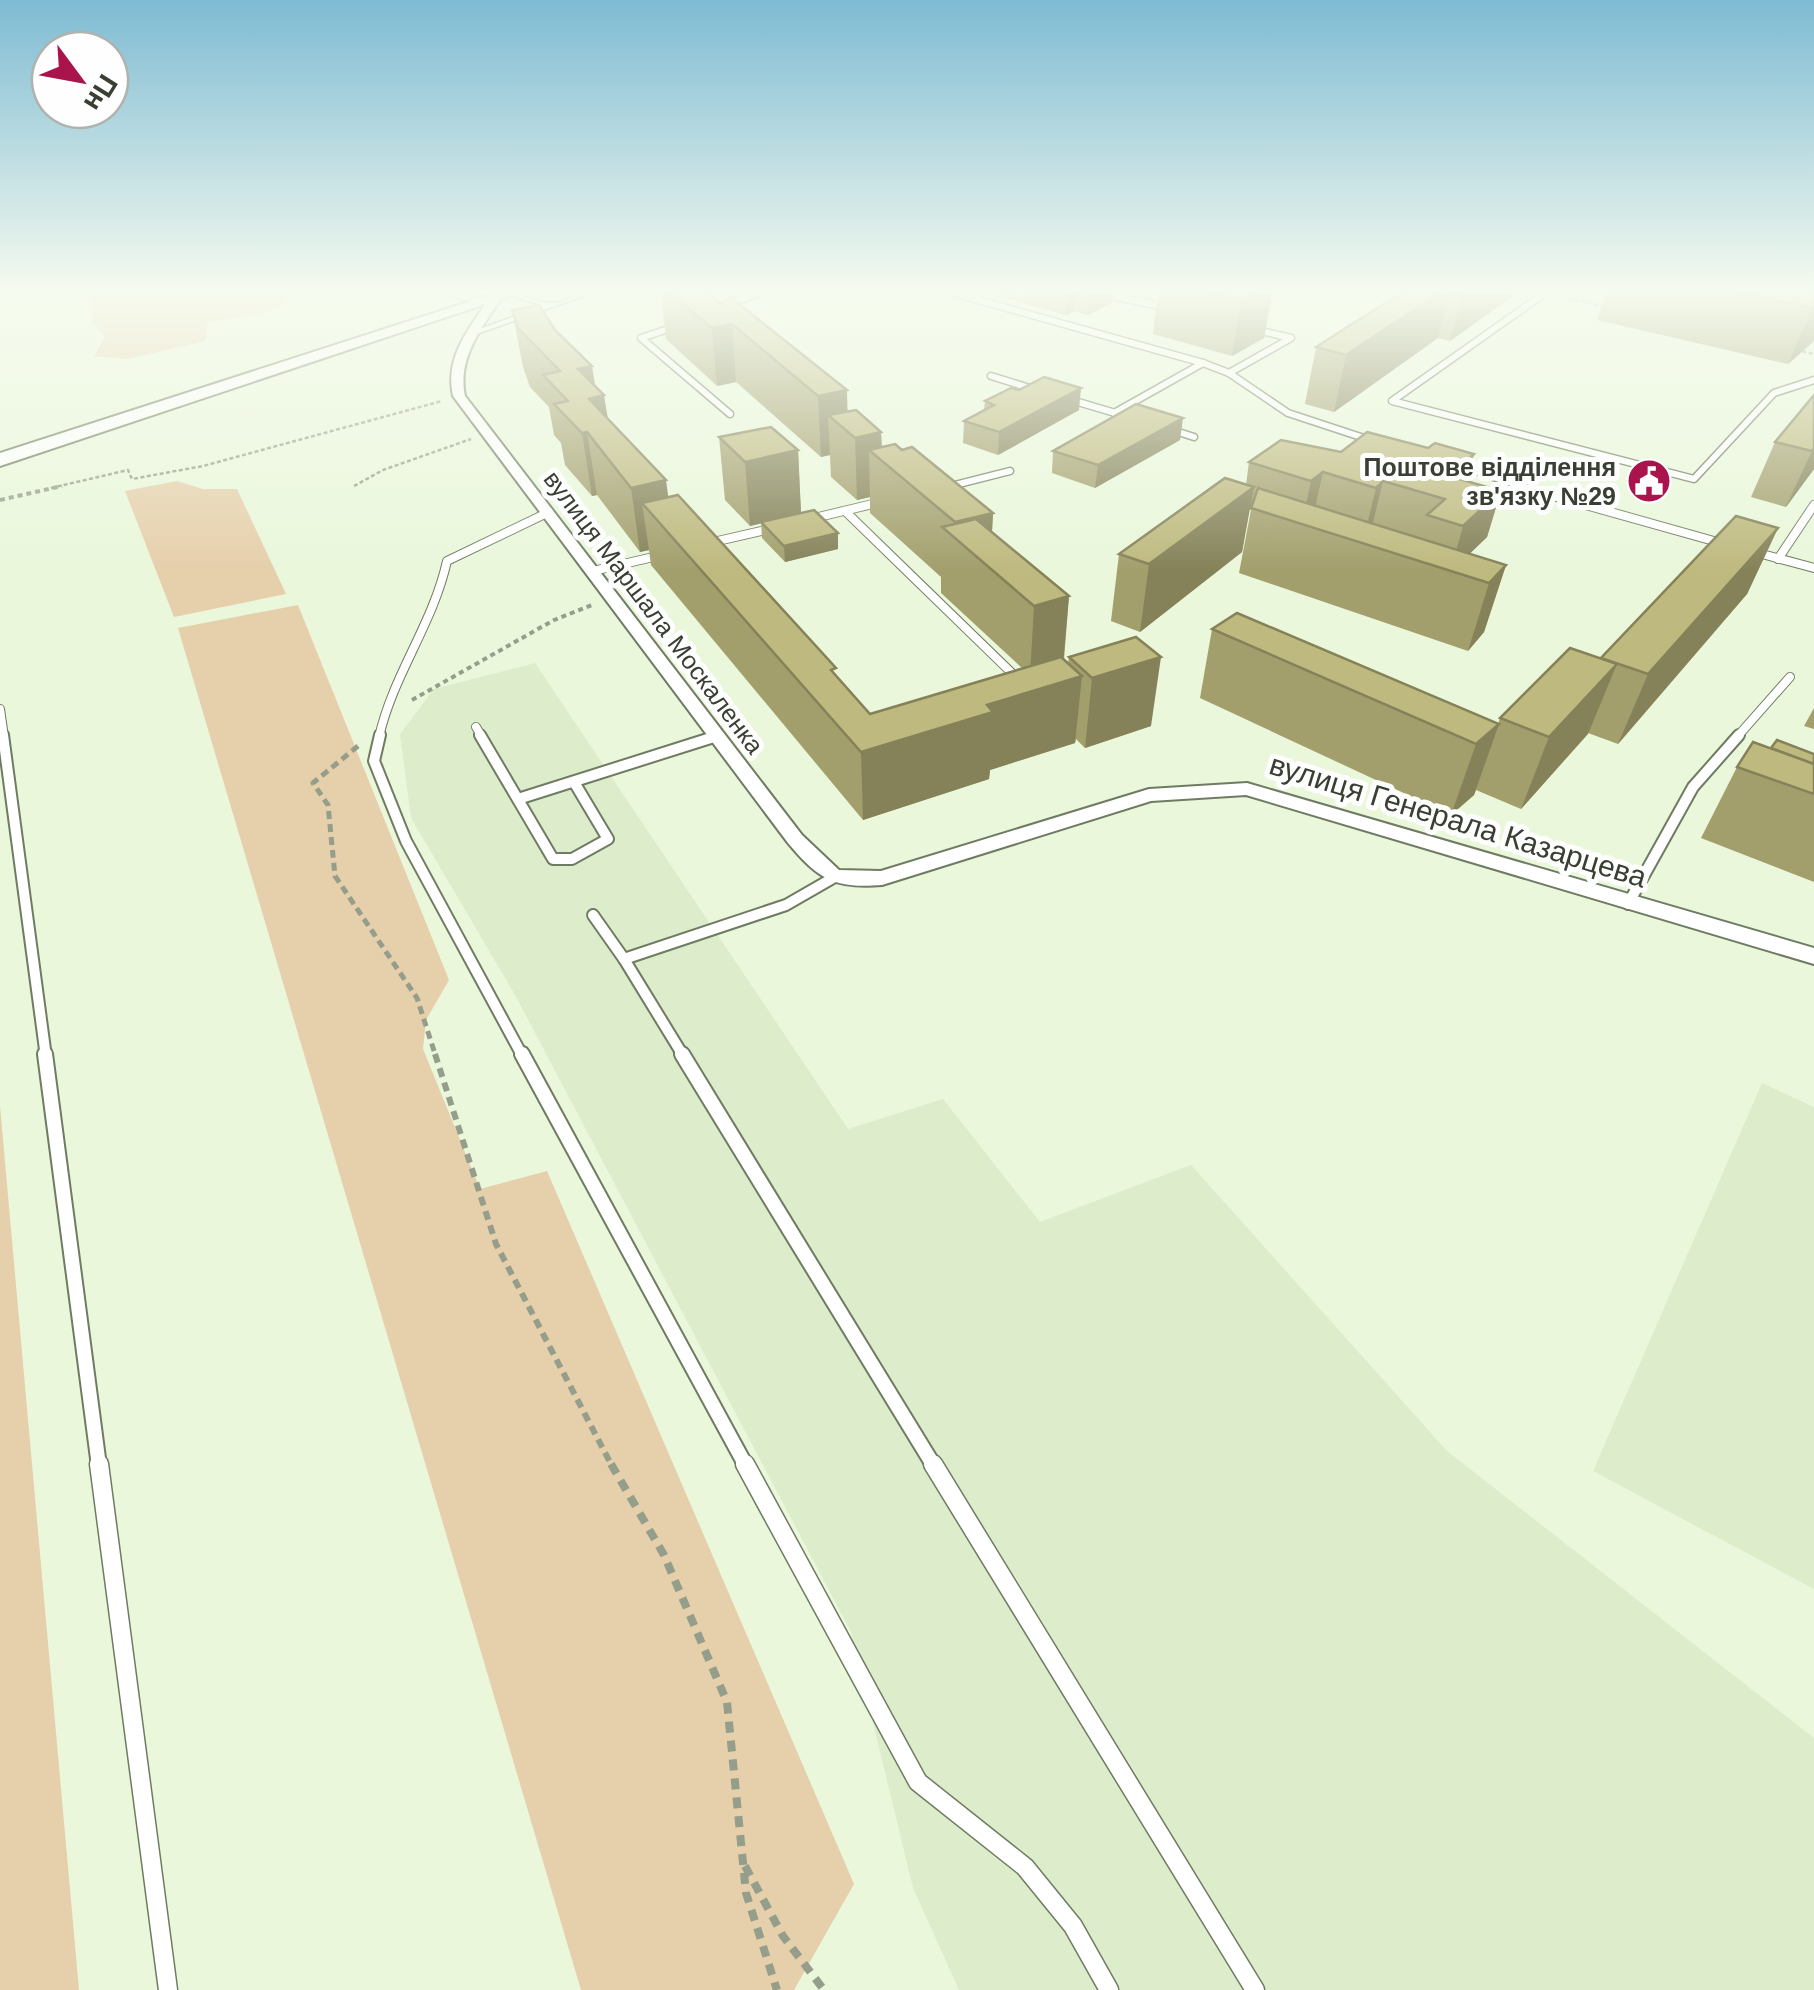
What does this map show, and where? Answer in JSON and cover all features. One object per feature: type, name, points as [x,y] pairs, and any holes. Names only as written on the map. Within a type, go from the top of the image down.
[{"type":"main road","points":[[0,460],[226,386]]},
{"type":"street","points":[[457,386],[459,396]]},
{"type":"street","name":"вулиця Маршала Москаленка","points":[[459,396],[794,839],[842,880]]},
{"type":"street","name":"вулиця Генерала Казарцева","points":[[842,880],[882,878],[1149,795],[1247,789],[1814,956]]},
{"type":"lane","points":[[697,386],[730,414]]},
{"type":"lane","points":[[1024,386],[1044,392]]},
{"type":"lane","points":[[1114,413],[1162,386]]},
{"type":"lane","points":[[1247,386],[1288,413],[1392,446]]},
{"type":"lane","points":[[1413,386],[1392,401],[1694,479],[1774,393],[1796,386]]},
{"type":"lane","points":[[1062,397],[1146,422]]},
{"type":"lane","points":[[1162,427],[1194,436]]},
{"type":"lane","points":[[1447,462],[1540,494],[1814,568]]},
{"type":"lane","points":[[938,489],[1010,471]]},
{"type":"lane","points":[[698,546],[901,498]]},
{"type":"lane","points":[[1778,559],[1814,505]]},
{"type":"lane","points":[[845,511],[1030,691]]},
{"type":"lane","points":[[549,512],[447,561],[438,602],[386,706],[374,761],[406,841],[918,1782],[1025,1867],[1073,1926],[1109,1990]]},
{"type":"lane","points":[[715,542],[727,556]]},
{"type":"lane","points":[[593,571],[680,550]]},
{"type":"lane","points":[[1628,904],[1693,787],[1790,677]]},
{"type":"lane","points":[[0,709],[168,1990]]},
{"type":"lane","points":[[476,727],[553,859],[572,860],[608,839],[574,782]]},
{"type":"lane","points":[[518,799],[717,736]]},
{"type":"lane","points":[[624,958],[786,905],[842,880]]},
{"type":"lane","points":[[593,914],[624,958],[1255,1990]]},
{"type":"path","points":[[0,500],[128,470],[132,479],[203,466],[459,396]]},
{"type":"path","points":[[354,486],[383,470],[488,434]]},
{"type":"path","points":[[614,598],[554,620],[412,700],[313,783],[328,805],[335,876],[417,998],[496,1244],[584,1418],[664,1555],[727,1702],[746,1893],[778,1990]]},
{"type":"path","points":[[743,1863],[783,1936],[824,1990]]},
{"type":"shaded area","points":[[177,481],[203,489],[237,489],[286,594],[174,617],[125,491]]},
{"type":"shaded area","points":[[298,605],[449,980],[426,1020],[423,1049],[480,1189],[547,1171],[854,1884],[794,1990],[581,1990],[178,628]]},
{"type":"shaded area","points":[[535,663],[848,1129],[943,1099],[1040,1222],[1191,1165],[1447,1451],[1814,1738],[1814,1990],[959,1990],[913,1888],[851,1632],[515,995],[411,818],[400,734],[434,689]]},
{"type":"shaded area","points":[[1762,1083],[1814,1107],[1814,1589],[1593,1471]]},
{"type":"shaded area","points":[[0,1106],[79,1990],[0,1990]]},
{"type":"building","points":[[553,386],[595,386],[604,395],[589,399],[666,480],[631,488],[587,432],[582,433],[554,404],[568,401]]},
{"type":"building","points":[[806,386],[842,386],[847,390],[818,396]]},
{"type":"building","points":[[1027,386],[1081,388],[999,432],[964,421],[994,405],[985,401],[1011,388],[1019,390]]},
{"type":"building","points":[[1814,395],[1812,451],[1775,442]]},
{"type":"building","points":[[1136,404],[1183,418],[1098,465],[1053,451]]},
{"type":"building","points":[[856,410],[881,432],[855,438],[828,415]]},
{"type":"building","points":[[771,427],[798,450],[745,462],[719,437]]},
{"type":"building","points":[[1367,432],[1428,448],[1435,443],[1474,454],[1449,476],[1501,491],[1463,526],[1427,515],[1445,499],[1383,481],[1376,488],[1323,472],[1311,481],[1249,462],[1281,440],[1341,452]]},
{"type":"building","points":[[895,444],[902,450],[912,447],[993,513],[955,522],[869,450]]},
{"type":"building","points":[[1225,478],[1254,487],[1149,564],[1119,554]]},
{"type":"building","points":[[1258,488],[1506,565],[1489,583],[1251,508]]},
{"type":"building","points":[[678,495],[836,668],[831,670],[870,714],[1061,657],[1082,676],[987,705],[993,712],[861,752],[642,503]]},
{"type":"building","points":[[814,510],[838,533],[784,546],[761,522]]},
{"type":"building","points":[[1736,516],[1778,528],[1648,674],[1601,658]]},
{"type":"building","points":[[976,519],[1069,596],[1034,606],[942,527]]},
{"type":"building","points":[[1237,613],[1499,724],[1476,744],[1212,629]]},
{"type":"building","points":[[1136,637],[1161,657],[1092,678],[1069,657]]},
{"type":"building","points":[[1570,648],[1617,664],[1549,737],[1500,718]]},
{"type":"building","points":[[1777,740],[1814,754],[1814,764],[1771,748]]},
{"type":"building","points":[[1753,742],[1814,764],[1814,794],[1737,767]]},
{"type":"place","name":"Поштове відділення зв'язку №29","points":[[1649,481]]}]
